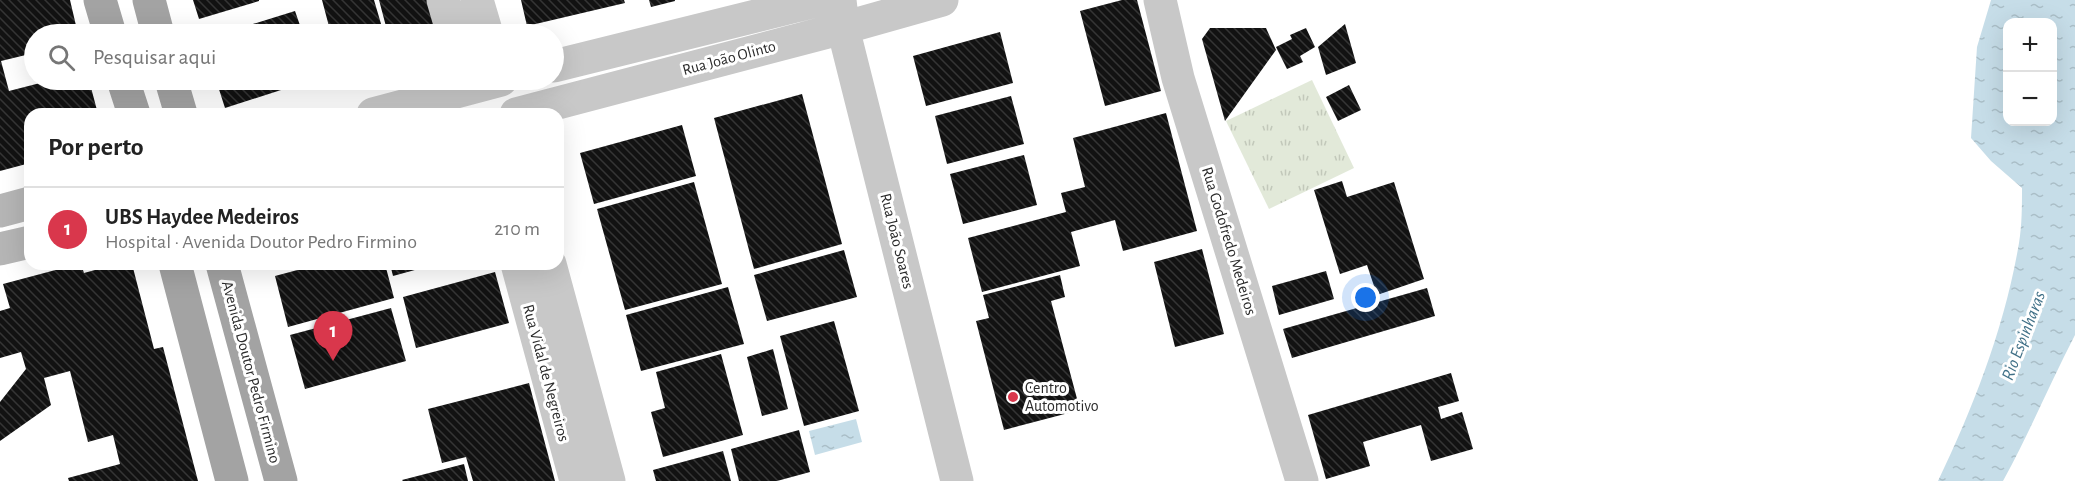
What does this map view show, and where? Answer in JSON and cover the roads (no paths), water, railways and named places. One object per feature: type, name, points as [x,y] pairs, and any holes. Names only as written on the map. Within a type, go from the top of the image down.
[{"type":"main road","points":[[100,0],[107,24]]},
{"type":"main road","points":[[149,0],[155,24]]},
{"type":"main road","points":[[126,90],[132,108]]},
{"type":"main road","points":[[174,90],[179,108]]},
{"type":"main road","points":[[177,270],[232,481]]},
{"type":"main road","name":"Avenida Doutor Pedro Firmino","points":[[224,270],[281,481]]},
{"type":"street","points":[[443,0],[450,24]]},
{"type":"street","points":[[477,0],[484,24]]},
{"type":"street","name":"Rua João Olinto","points":[[564,64],[820,0]]},
{"type":"street","name":"Rua João Olinto","points":[[536,108],[842,14],[942,0]]},
{"type":"street","name":"Rua Godofredo Medeiros","points":[[1161,0],[1178,78],[1302,481]]},
{"type":"street","name":"Rua João Soares","points":[[842,14],[957,481]]},
{"type":"street","points":[[398,108],[473,90]]},
{"type":"street","points":[[488,90],[504,108]]},
{"type":"street","points":[[0,211],[24,205]]},
{"type":"street","points":[[0,249],[24,243]]},
{"type":"street","name":"Rua Vidal de Negreiros","points":[[518,270],[576,481]]},
{"type":"street","name":"Rua Vidal de Negreiros","points":[[552,270],[609,481]]},
{"type":"water","name":"Rio Espinharas","points":[[1991,0],[2075,0],[2075,335],[2003,481],[1938,481],[1976,395],[1997,335],[2006,305],[2021,229],[2022,188],[1991,161],[1971,138],[1977,47]]},
{"type":"water","points":[[856,419],[862,442],[815,455],[809,431]]},
{"type":"place","name":"UBS Haydee Medeiros","points":[[333,361]]},
{"type":"place","name":"Centro Automotivo","points":[[1013,397]]}]
